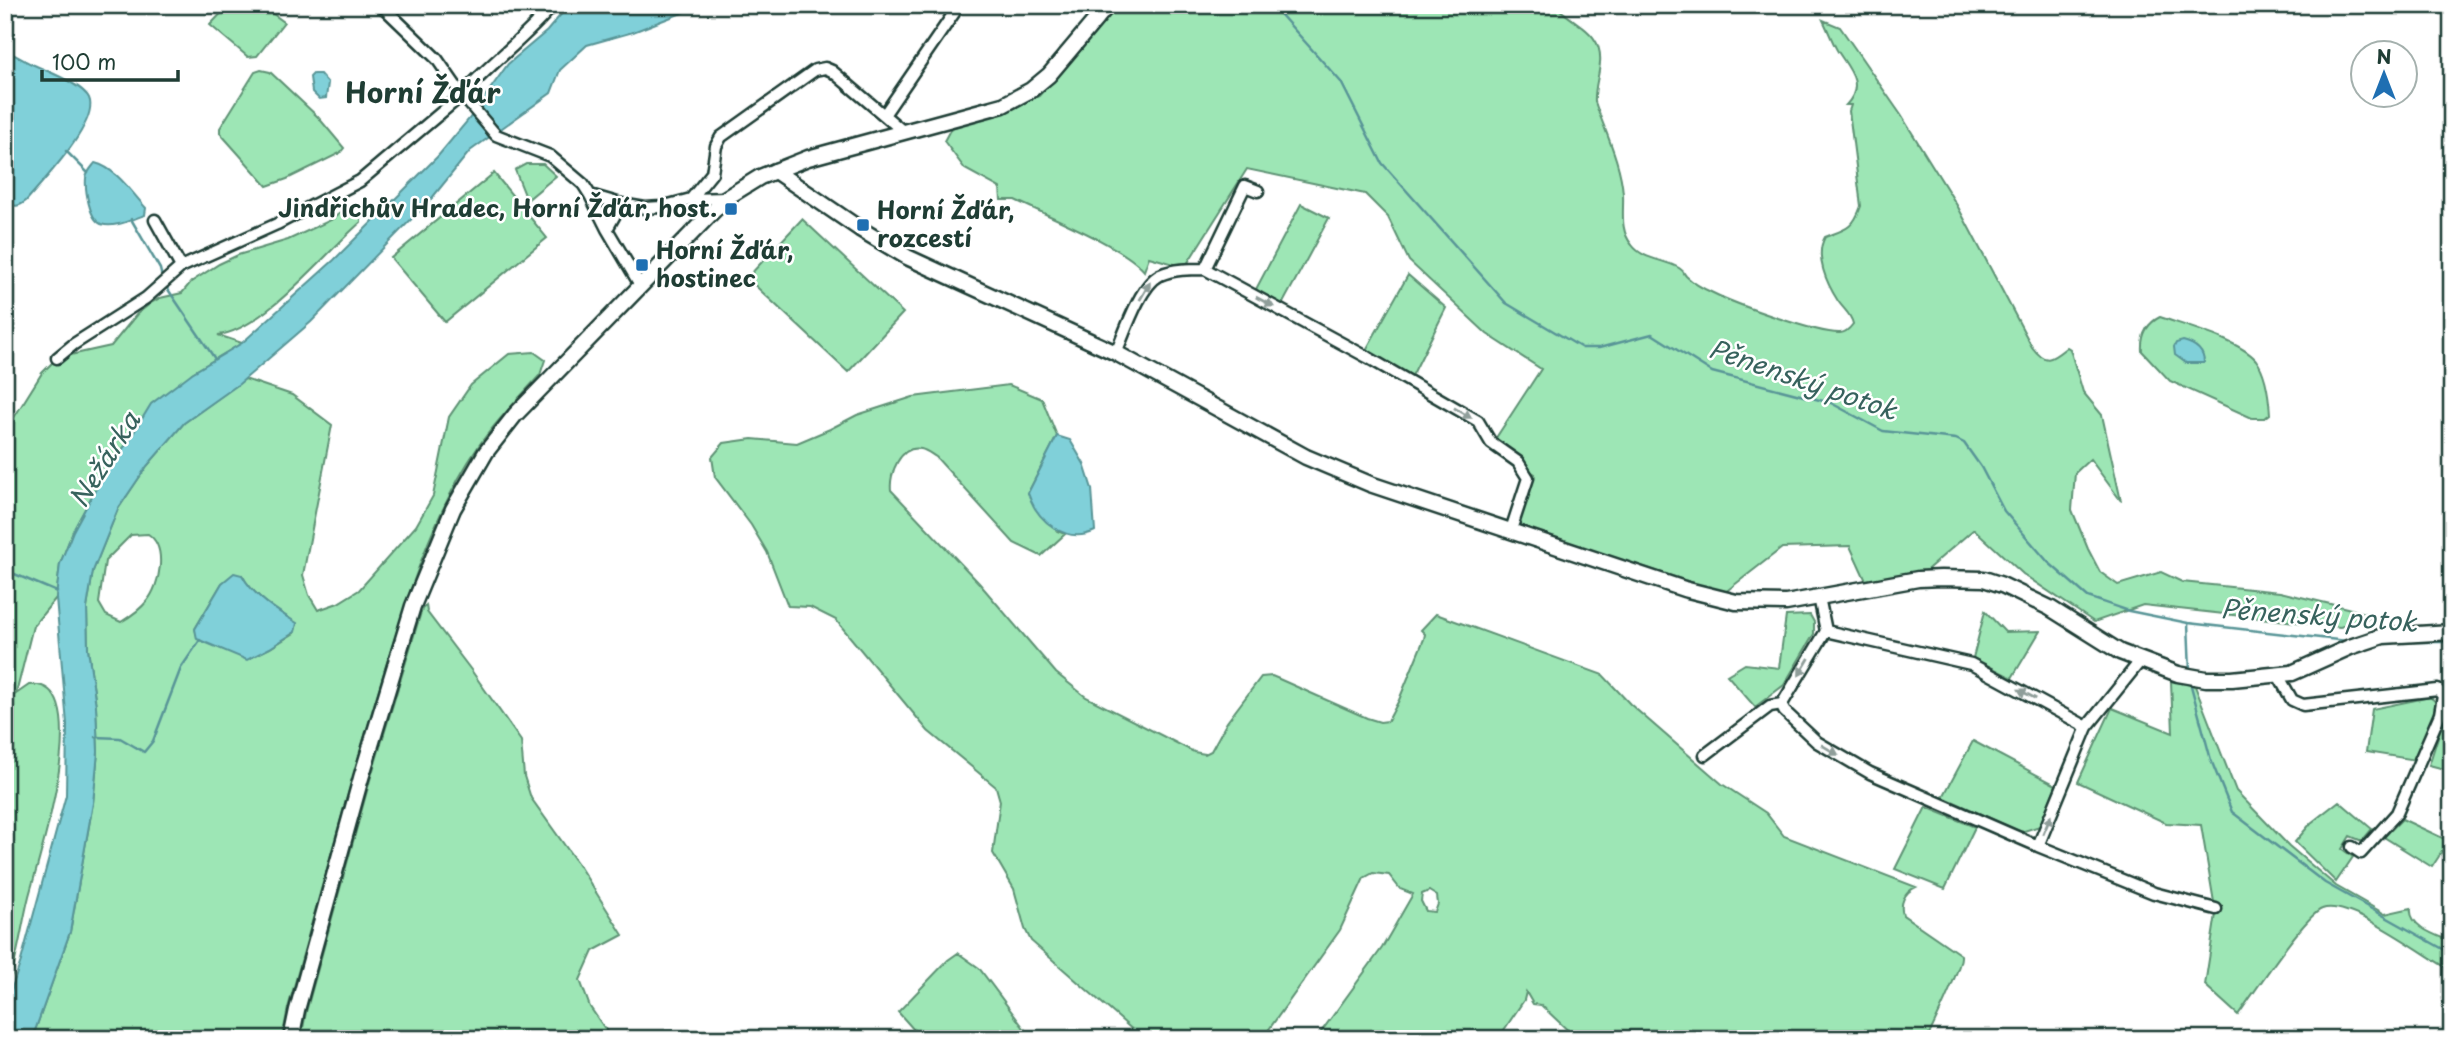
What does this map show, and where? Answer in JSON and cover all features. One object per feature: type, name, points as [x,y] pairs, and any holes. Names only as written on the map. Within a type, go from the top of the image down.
[{"type":"street","points":[[381,5],[437,59],[496,135],[550,156],[583,184],[640,285]]},
{"type":"street","points":[[57,358],[74,344],[146,299],[181,267],[277,224],[360,181],[466,99],[477,78],[540,21],[552,5]]},
{"type":"street","points":[[291,1039],[358,791],[413,606],[453,509],[486,452],[515,415],[726,198],[760,177],[808,158],[1003,105],[1031,90],[1049,75],[1108,5]]},
{"type":"street","points":[[884,115],[954,13]]},
{"type":"street","points":[[691,199],[712,173],[716,146],[721,137],[815,70],[825,68],[832,71],[905,133]]},
{"type":"street","points":[[775,171],[860,229],[907,257],[1116,353],[1306,457],[1370,484],[1684,589],[1736,602],[1786,603],[1918,579],[1984,579],[2050,608],[2120,652],[2178,674],[2206,679],[2292,673],[2350,647],[2383,636],[2452,632]]},
{"type":"street","points":[[1205,269],[1245,186],[1258,191]]},
{"type":"street","points":[[590,195],[621,204],[661,207],[691,199],[726,198]]},
{"type":"street","points":[[607,229],[621,204]]},
{"type":"street","points":[[155,219],[181,267]]},
{"type":"street","points":[[1116,353],[1149,282],[1161,274],[1205,269],[1478,421],[1490,443],[1518,462],[1528,478],[1511,530]]},
{"type":"street","points":[[1819,597],[1826,631],[1782,704],[1784,711],[1817,742],[1870,773],[2038,846],[2154,893],[2216,909]]},
{"type":"street","points":[[1826,631],[1971,664],[2087,727]]},
{"type":"street","points":[[2038,846],[2087,727],[2141,660]]},
{"type":"street","points":[[2278,675],[2292,699],[2303,705],[2438,690],[2443,696],[2441,714],[2397,813],[2361,853],[2352,848]]},
{"type":"street","points":[[1705,755],[1770,706],[1782,704]]},
{"type":"green space","points":[[229,5],[261,5],[284,22],[257,56],[248,57],[210,25]]},
{"type":"green space","points":[[1117,5],[1555,5],[1592,36],[1600,52],[1595,102],[1622,182],[1624,227],[1632,245],[1642,254],[1679,268],[1695,283],[1724,298],[1796,324],[1840,333],[1853,324],[1826,278],[1821,261],[1822,245],[1825,237],[1852,224],[1861,206],[1849,111],[1851,105],[1846,105],[1855,90],[1855,83],[1823,20],[1840,27],[1901,115],[1958,207],[2032,347],[2045,359],[2067,347],[2070,349],[2083,392],[2102,415],[2121,501],[2090,459],[2075,473],[2072,510],[2100,572],[2118,585],[2161,572],[2182,582],[2280,592],[2374,616],[2340,627],[2143,605],[2094,622],[2023,574],[1974,529],[1922,574],[1866,581],[1850,546],[1782,548],[1724,593],[1518,526],[1535,474],[1490,447],[1541,369],[1487,334],[1409,261],[1388,217],[1365,194],[1247,169],[1185,267],[1149,257],[1144,271],[1120,252],[1084,232],[1015,200],[1001,200],[1000,188],[965,169],[944,141],[951,128],[1011,109],[1039,96]]},
{"type":"green space","points":[[255,72],[270,72],[318,117],[344,148],[340,153],[267,186],[220,133],[220,128]]},
{"type":"green space","points":[[526,164],[543,164],[556,176],[527,200],[515,170]]},
{"type":"green space","points":[[494,173],[547,238],[445,322],[391,258]]},
{"type":"green space","points":[[1301,204],[1329,218],[1282,305],[1255,291]]},
{"type":"green space","points":[[344,210],[350,210],[361,217],[361,222],[274,305],[236,330],[218,335],[242,343],[192,373],[128,442],[104,474],[73,531],[60,564],[56,598],[33,626],[16,694],[29,685],[49,690],[60,710],[62,740],[51,813],[5,995],[5,432],[42,373],[57,358],[111,346],[137,314],[151,303],[182,293],[191,282],[219,264],[238,255],[288,240],[331,220]]},
{"type":"green space","points":[[802,219],[903,313],[848,372],[747,278]]},
{"type":"green space","points":[[1408,275],[1446,308],[1412,376],[1366,350]]},
{"type":"green space","points":[[2160,317],[2211,334],[2237,346],[2256,360],[2268,393],[2270,414],[2265,418],[2252,418],[2170,381],[2142,351],[2145,331]]},
{"type":"green space","points":[[534,352],[545,360],[540,375],[492,428],[461,474],[419,565],[355,771],[288,1008],[282,1039],[32,1039],[70,932],[93,803],[98,752],[96,706],[88,649],[87,608],[93,571],[118,509],[147,466],[184,423],[245,379],[292,395],[332,425],[303,575],[309,595],[318,610],[338,603],[359,590],[416,526],[433,496],[449,417],[471,385],[509,354]],"holes":[[[148,534],[154,540],[160,557],[155,586],[144,604],[121,622],[106,615],[99,603],[105,561],[131,535]],[[242,575],[259,596],[297,624],[294,633],[247,659],[198,639],[195,629],[222,583]]]},
{"type":"green space","points":[[1009,385],[1042,399],[1057,436],[1028,493],[1057,531],[1065,534],[1041,556],[1014,543],[936,457],[925,450],[914,449],[902,456],[894,469],[891,490],[979,583],[1056,673],[1086,697],[1194,752],[1205,754],[1211,751],[1227,722],[1261,677],[1272,676],[1367,718],[1380,722],[1388,721],[1424,639],[1425,634],[1421,630],[1436,614],[1603,675],[1630,704],[1722,784],[1766,813],[1784,836],[1916,887],[1904,898],[1903,915],[1961,955],[1953,982],[1927,1039],[1577,1039],[1541,1005],[1533,1004],[1526,992],[1524,1000],[1498,1039],[1316,1039],[1382,948],[1413,894],[1400,889],[1389,875],[1373,873],[1364,878],[1340,930],[1262,1039],[1143,1039],[1031,941],[1014,889],[993,853],[1000,801],[996,787],[928,731],[836,620],[810,607],[788,606],[767,552],[751,525],[715,477],[712,457],[724,443],[752,439],[797,443],[857,415],[913,397]],"holes":[[[1429,891],[1437,896],[1435,912],[1426,911],[1421,901],[1422,894]]]},
{"type":"green space","points":[[426,605],[427,612],[521,741],[524,776],[531,798],[578,864],[623,935],[593,951],[580,980],[590,1007],[612,1039],[301,1039],[306,1012],[370,780],[422,609]]},
{"type":"green space","points":[[1985,611],[2005,632],[2040,631],[2012,678],[1973,658]]},
{"type":"green space","points":[[1810,615],[1814,622],[1814,634],[1784,685],[1755,707],[1727,675],[1745,664],[1779,668],[1786,616]]},
{"type":"green space","points":[[2171,681],[2195,686],[2236,791],[2289,846],[2336,886],[2385,914],[2411,908],[2411,915],[2419,926],[2452,942],[2452,971],[2368,920],[2334,908],[2322,909],[2304,926],[2238,1015],[2205,985],[2216,914],[2201,825],[2166,823],[2078,782],[2112,708],[2173,733]]},
{"type":"green space","points":[[2452,693],[2452,771],[2429,765]]},
{"type":"green space","points":[[2430,697],[2436,702],[2416,760],[2366,752],[2372,709]]},
{"type":"green space","points":[[1973,741],[2056,785],[2040,826],[2021,832],[1943,797]]},
{"type":"green space","points":[[2339,801],[2372,829],[2362,841],[2350,836],[2342,849],[2353,857],[2336,882],[2295,842],[2311,823]]},
{"type":"green space","points":[[1926,807],[1975,827],[1945,889],[1895,869]]},
{"type":"green space","points":[[2402,819],[2449,841],[2432,867],[2384,837]]},
{"type":"green space","points":[[958,953],[979,968],[1032,1039],[922,1039],[898,1012]]},
{"type":"water","points":[[569,5],[730,5],[692,9],[633,32],[587,45],[560,70],[551,93],[470,151],[432,198],[311,322],[239,384],[184,423],[147,466],[118,509],[93,571],[87,608],[88,649],[96,706],[98,752],[93,803],[70,932],[32,1039],[5,1039],[5,1008],[21,961],[66,795],[67,724],[56,598],[60,564],[73,531],[104,474],[151,404],[192,373],[242,343],[334,260],[438,156],[469,119],[508,64],[547,31]]},
{"type":"water","points":[[5,51],[80,88],[89,98],[90,109],[86,122],[68,151],[26,201],[16,206],[8,204],[5,195]]},
{"type":"water","points":[[320,74],[328,83],[326,98],[319,99],[312,92],[310,77]]},
{"type":"water","points":[[95,163],[110,170],[123,182],[146,208],[145,215],[112,225],[97,221],[89,203],[86,183],[87,174]]},
{"type":"water","points":[[2183,341],[2198,348],[2204,363],[2186,363],[2175,355],[2176,343]]},
{"type":"water","points":[[1057,436],[1070,440],[1084,464],[1092,489],[1095,531],[1084,535],[1063,533],[1054,528],[1038,513],[1028,493]]},
{"type":"water","points":[[234,573],[242,575],[259,596],[297,623],[295,632],[247,660],[197,639],[195,629],[222,583]]},
{"type":"waterway","points":[[5,25],[11,5]]},
{"type":"waterway","name":"Pěnenský potok","points":[[1272,5],[1341,82],[1382,163],[1506,303],[1582,348],[1599,348],[1652,334],[1712,372],[1831,403],[1883,431],[1956,439],[1964,443],[1981,467],[2004,511],[2048,562],[2088,597],[2129,611],[2188,623],[2347,641]]},
{"type":"waterway","points":[[66,151],[88,173]]},
{"type":"waterway","points":[[131,219],[160,269],[163,282],[215,359]]},
{"type":"waterway","points":[[5,570],[57,592]]},
{"type":"waterway","points":[[2188,623],[2190,672]]},
{"type":"waterway","points":[[95,737],[120,738],[144,752],[153,741],[181,668],[200,640]]},
{"type":"waterway","name":"Pěnenský potok","points":[[2392,642],[2452,642]]},
{"type":"waterway","points":[[2190,682],[2211,760],[2232,812],[2325,883],[2452,954]]},
{"type":"place","name":"Jindřichův Hradec, Horní Žďár, host.","points":[[731,209]]},
{"type":"place","name":"Horní Žďár, rozcestí","points":[[863,225]]},
{"type":"place","name":"Horní Žďár, hostinec","points":[[642,265]]},
{"type":"district","name":"Horní Žďár","points":[[423,93]]},
{"type":"water label","name":"Nežárka","points":[[105,460]]}]
